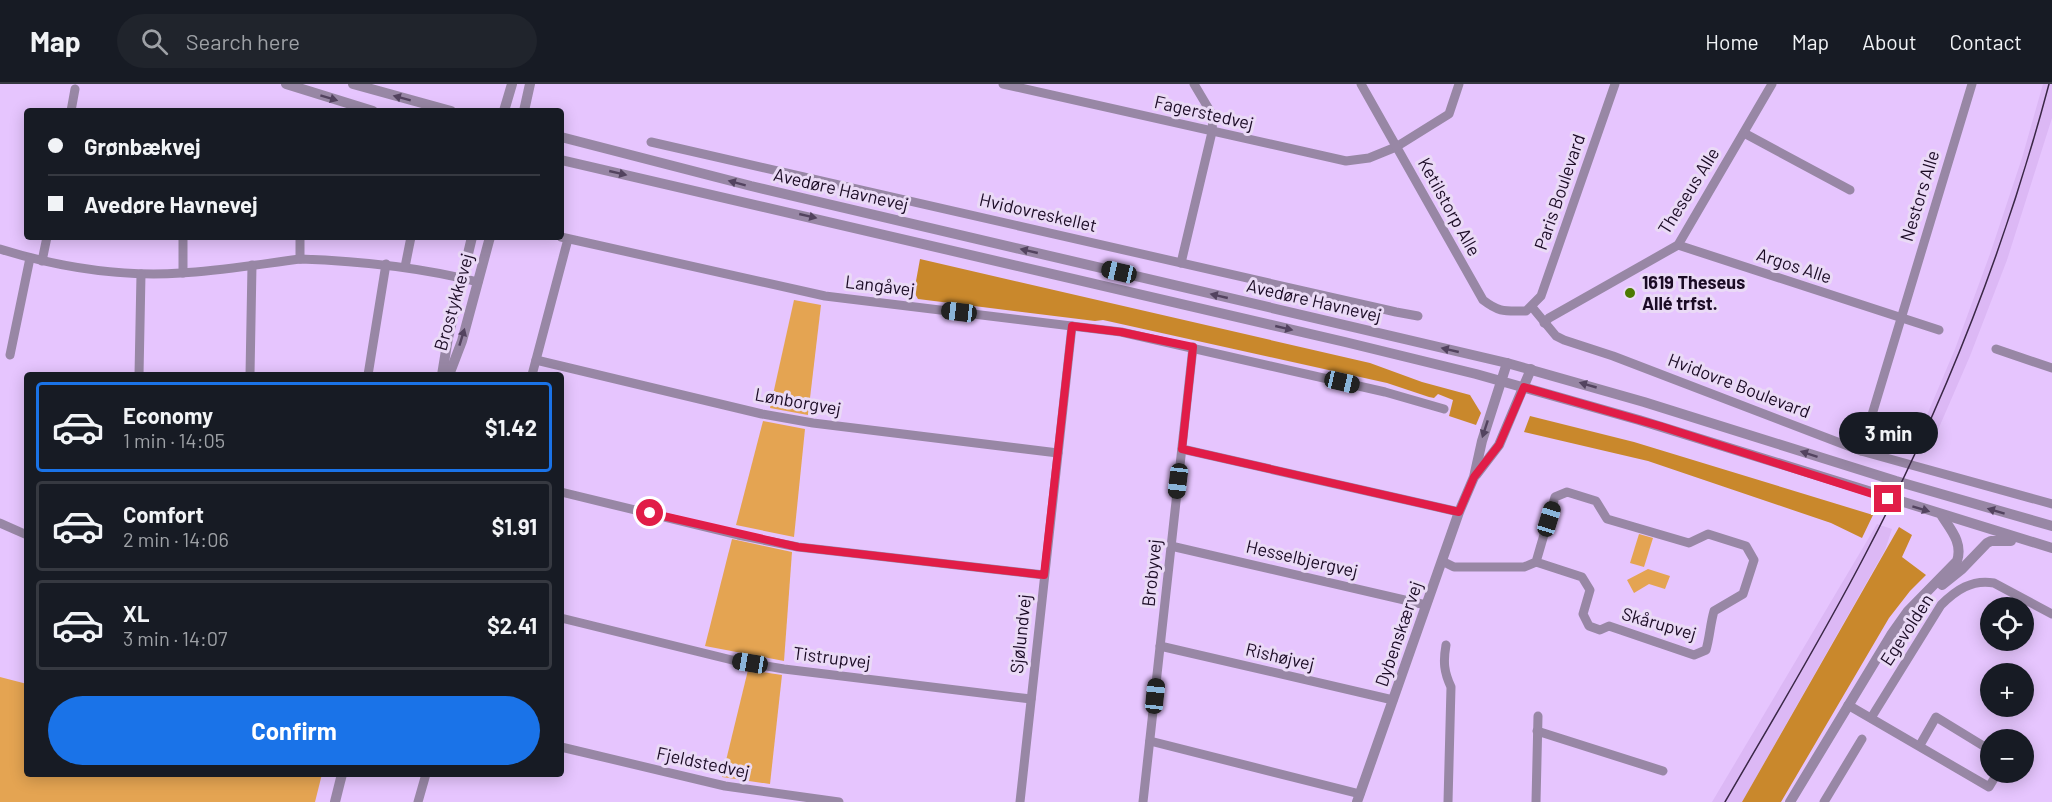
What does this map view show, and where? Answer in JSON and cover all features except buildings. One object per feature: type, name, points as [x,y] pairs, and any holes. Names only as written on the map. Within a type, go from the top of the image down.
[{"type":"street","points":[[286,84],[363,108]]},
{"type":"street","points":[[353,84],[440,108]]},
{"type":"street","points":[[505,108],[512,84]]},
{"type":"street","points":[[525,108],[531,84]]},
{"type":"street","name":"Fagerstedvej","points":[[1003,84],[1346,161],[1369,158],[1396,147],[1449,114],[1459,84]]},
{"type":"street","points":[[1181,263],[1212,132],[1213,116],[1194,84]]},
{"type":"street","name":"Ketilstorp Alle","points":[[1361,84],[1483,300],[1495,309],[1506,311],[1526,311],[1532,308]]},
{"type":"street","name":"Paris Boulevard","points":[[1532,308],[1541,296],[1615,84]]},
{"type":"street","name":"Theseus Alle","points":[[1544,323],[1549,318],[1678,245],[1772,84]]},
{"type":"street","name":"Nestors Alle","points":[[1861,450],[1972,84]]},
{"type":"street","points":[[72,108],[75,89]]},
{"type":"street","points":[[1744,133],[1851,190]]},
{"type":"street","name":"Avedøre Havnevej","points":[[564,138],[751,186],[1531,369],[1896,481],[2052,526]]},
{"type":"street","name":"Hvidovreskellet","points":[[651,142],[1418,316]]},
{"type":"street","name":"Avedøre Havnevej","points":[[564,161],[1355,344],[1501,381],[1673,430],[1942,516],[2052,548]]},
{"type":"street","points":[[533,372],[565,238]]},
{"type":"street","name":"Langåvej","points":[[565,238],[825,296],[1121,332],[1385,392],[1444,409]]},
{"type":"street","points":[[42,261],[46,240]]},
{"type":"street","points":[[183,240],[183,273]]},
{"type":"street","points":[[300,240],[300,259]]},
{"type":"street","points":[[405,267],[410,240]]},
{"type":"street","name":"Brostykkevej","points":[[443,372],[471,240]]},
{"type":"street","name":"Brostykkevej","points":[[450,372],[462,341],[489,240]]},
{"type":"street","name":"Argos Alle","points":[[1678,245],[1900,318]]},
{"type":"street","points":[[0,249],[42,261],[91,270],[141,274],[183,273],[300,259],[386,264],[478,282]]},
{"type":"street","points":[[10,355],[30,258]]},
{"type":"street","points":[[368,372],[386,264]]},
{"type":"street","points":[[249,372],[252,265]]},
{"type":"street","points":[[139,372],[141,274]]},
{"type":"street","name":"Hvidovre Boulevard","points":[[1532,308],[1556,336],[1564,340],[1613,356],[1861,450],[2052,504]]},
{"type":"street","points":[[1900,318],[1939,330]]},
{"type":"street","name":"Sjølundvej","points":[[1020,802],[1072,326]]},
{"type":"street","name":"Brobyvej","points":[[1143,802],[1193,347]]},
{"type":"street","points":[[1996,349],[2052,368]]},
{"type":"street","name":"Lønborgvej","points":[[536,360],[762,414],[813,423],[1058,453]]},
{"type":"street","name":"Dybenskærvej","points":[[1359,798],[1459,512],[1474,477],[1482,441],[1507,363]]},
{"type":"street","name":"Dybenskærvej","points":[[1474,477],[1499,445],[1531,369]]},
{"type":"street","points":[[1182,449],[1459,512]]},
{"type":"street","name":"Skårupvej","points":[[1442,561],[1454,567],[1524,567],[1536,562],[1582,577],[1590,590],[1583,614],[1590,626],[1600,630],[1609,626],[1694,655],[1706,650],[1710,635],[1708,629],[1714,611],[1743,594],[1754,560],[1746,546],[1708,534],[1689,543],[1606,519],[1596,501],[1567,492],[1556,497],[1536,562]]},
{"type":"street","points":[[564,493],[738,535],[798,547],[1044,575]]},
{"type":"street","name":"Egevolden","points":[[1791,802],[1891,635],[1908,611],[1953,567],[1958,556],[1957,539],[1942,516]]},
{"type":"street","points":[[0,523],[24,534]]},
{"type":"street","name":"Egevolden","points":[[1929,592],[1952,577],[1987,543],[2023,541]]},
{"type":"street","name":"Hesselbjergvej","points":[[1171,546],[1426,605]]},
{"type":"street","name":"Egevolden","points":[[1871,718],[1941,605],[1964,586],[1987,581],[1994,583],[2052,614]]},
{"type":"street","name":"Tistrupvej","points":[[564,619],[732,660],[791,670],[1031,699]]},
{"type":"street","points":[[1446,645],[1444,673],[1451,687],[1448,802]]},
{"type":"street","name":"Rishøjvej","points":[[1160,646],[1393,700]]},
{"type":"street","points":[[1848,705],[1980,782]]},
{"type":"street","points":[[1536,802],[1538,716]]},
{"type":"street","points":[[1920,745],[1936,717],[1980,744]]},
{"type":"street","points":[[1537,731],[1663,771]]},
{"type":"street","points":[[1824,802],[1862,739]]},
{"type":"street","points":[[1150,741],[1359,798]]},
{"type":"street","name":"Fjeldstedvej","points":[[564,748],[725,786],[839,802]]},
{"type":"street","points":[[335,802],[341,777]]},
{"type":"street","points":[[418,802],[425,777]]},
{"type":"shaded area","points":[[2043,84],[2052,84],[2052,118],[2007,260],[1970,356],[1931,446],[1916,441],[1955,349],[1990,254],[2022,158]]},
{"type":"shaded area","points":[[920,259],[1370,363],[1422,382],[1470,395],[1481,413],[1476,425],[1449,416],[1453,400],[1438,394],[1434,398],[1429,397],[1387,383],[1103,320],[1095,321],[918,299],[914,292]]},
{"type":"shaded area","points":[[794,300],[821,305],[808,415],[770,408]]},
{"type":"shaded area","points":[[1530,416],[1634,442],[1873,515],[1862,538],[1831,523],[1648,461],[1524,432]]},
{"type":"shaded area","points":[[763,421],[805,429],[794,537],[736,525]]},
{"type":"shaded area","points":[[1877,524],[1892,529],[1885,550],[1742,802],[1712,802]]},
{"type":"shaded area","points":[[1899,527],[1912,535],[1902,557],[1926,575],[1889,618],[1781,802],[1742,802]]},
{"type":"shaded area","points":[[1639,534],[1653,538],[1644,567],[1630,563]]},
{"type":"shaded area","points":[[732,539],[792,552],[784,661],[705,646]]},
{"type":"shaded area","points":[[1648,569],[1670,576],[1665,589],[1649,584],[1634,593],[1627,580]]},
{"type":"shaded area","points":[[748,670],[782,675],[770,784],[722,777]]},
{"type":"shaded area","points":[[0,677],[24,683],[24,777],[321,777],[315,802],[0,802]]},
{"type":"tram line","points":[[1725,802],[1849,585],[1921,440],[1947,382],[1993,264],[2032,145],[2049,84]]},
{"type":"place","name":"1619 Theseus Allé trfst.","points":[[1630,293]]},
{"type":"route","points":[[650,513],[798,547],[1044,575],[1072,326],[1121,332],[1193,347],[1182,449],[1459,512],[1474,477],[1499,445],[1509,426],[1524,387],[1660,426],[1888,499]]}]
